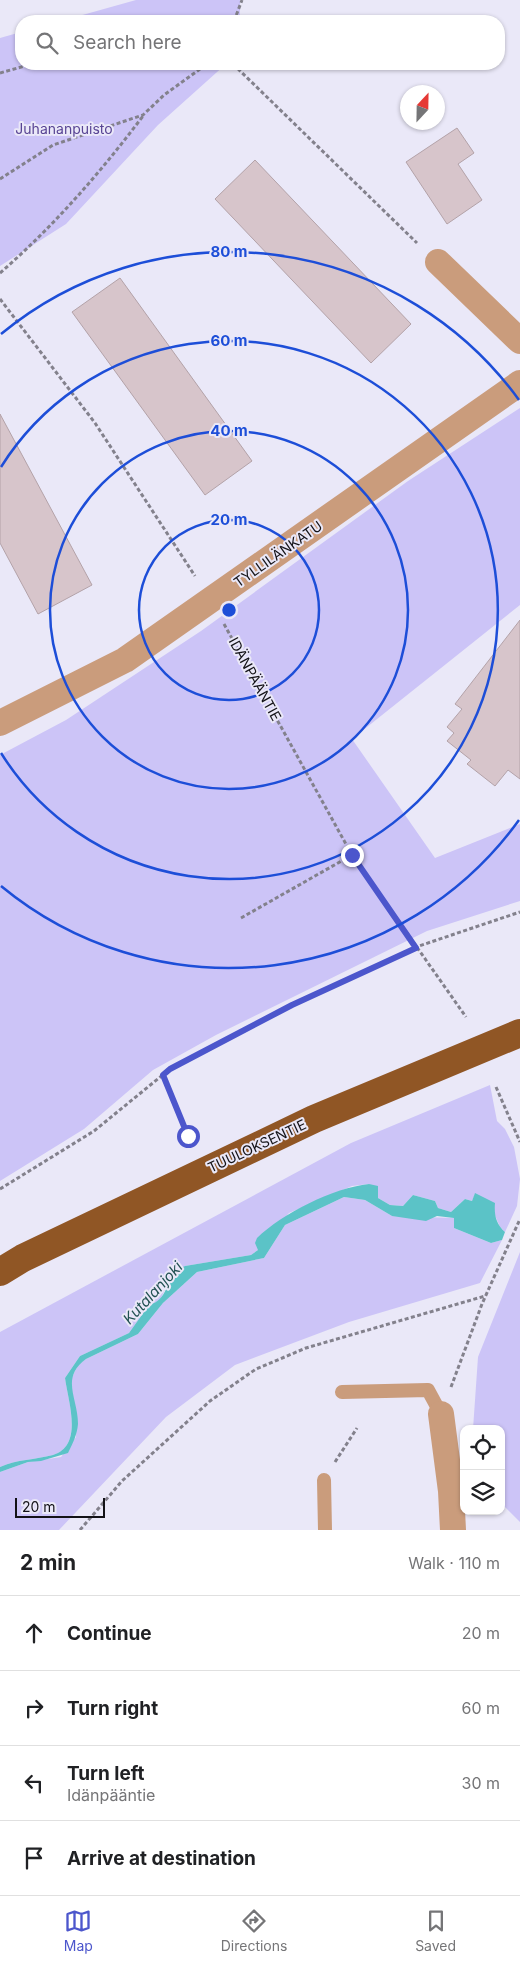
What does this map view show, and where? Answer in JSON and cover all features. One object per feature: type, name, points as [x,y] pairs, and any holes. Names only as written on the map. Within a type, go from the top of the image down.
[{"type":"highway","name":"TUULOKSENTIE","points":[[0,1272],[23,1258],[305,1123],[520,1033]]},
{"type":"street","points":[[438,262],[520,341]]},
{"type":"street","name":"TYLLILÄNKATU","points":[[0,723],[125,660],[520,383]]},
{"type":"street","points":[[441,1414],[451,1491],[453,1530]]},
{"type":"lane","points":[[342,1392],[428,1390],[441,1414]]},
{"type":"lane","points":[[324,1480],[325,1530]]},
{"type":"path","points":[[236,15],[242,0]]},
{"type":"path","points":[[0,73],[15,69]]},
{"type":"path","points":[[0,273],[76,200],[143,115],[164,95],[199,70]]},
{"type":"path","points":[[240,70],[438,262]]},
{"type":"path","points":[[0,179],[53,145],[143,115]]},
{"type":"path","name":"IDÄNPÄÄNTIE","points":[[0,299],[95,422],[211,601],[352,855],[466,1017]]},
{"type":"path","points":[[241,918],[352,855]]},
{"type":"path","points":[[0,1189],[94,1131],[170,1069],[292,1005],[416,948],[520,912]]},
{"type":"path","points":[[163,1075],[188,1136]]},
{"type":"path","points":[[496,1087],[520,1142]]},
{"type":"path","points":[[441,1414],[486,1296],[520,1218]]},
{"type":"path","points":[[80,1530],[122,1481],[210,1401],[256,1369],[306,1348],[486,1296]]},
{"type":"path","points":[[324,1480],[357,1428]]},
{"type":"green space","points":[[136,0],[240,0],[240,15],[82,15]]},
{"type":"green space","name":"Juhananpuisto","points":[[15,34],[15,70],[219,70],[158,125],[66,224],[0,266],[0,38]]},
{"type":"green space","points":[[520,408],[520,605],[352,739],[435,858],[520,824],[520,901],[427,931],[216,1035],[153,1070],[84,1129],[0,1181],[0,755],[66,720],[201,631],[408,481]]},
{"type":"green space","points":[[490,1085],[497,1121],[505,1129],[514,1147],[520,1179],[517,1206],[505,1232],[500,1227],[494,1213],[475,1194],[472,1201],[465,1199],[451,1212],[438,1208],[435,1201],[413,1195],[403,1206],[390,1205],[378,1198],[377,1191],[369,1184],[352,1186],[289,1213],[258,1250],[251,1255],[185,1266],[180,1269],[170,1278],[160,1299],[149,1305],[129,1333],[80,1356],[65,1378],[72,1421],[68,1442],[63,1450],[53,1455],[13,1462],[0,1467],[0,1332],[351,1143]]},
{"type":"green space","points":[[344,1197],[365,1200],[392,1216],[454,1218],[454,1228],[491,1243],[502,1240],[480,1283],[349,1322],[235,1365],[166,1417],[59,1530],[0,1530],[0,1472],[28,1462],[61,1457],[76,1437],[71,1379],[78,1365],[86,1359],[138,1334],[163,1303],[197,1272],[264,1258],[285,1225]]},
{"type":"green space","points":[[520,1252],[520,1522],[505,1507],[505,1425],[473,1425],[478,1357]]},
{"type":"water","points":[[369,1184],[378,1186],[378,1198],[390,1205],[403,1206],[413,1195],[435,1201],[438,1208],[451,1212],[465,1199],[472,1201],[475,1193],[495,1203],[496,1219],[505,1232],[502,1240],[491,1243],[454,1228],[454,1218],[437,1216],[426,1221],[392,1216],[365,1200],[344,1197],[285,1225],[264,1258],[197,1272],[163,1303],[138,1334],[86,1359],[78,1366],[72,1381],[78,1424],[76,1435],[68,1453],[41,1461],[28,1462],[0,1472],[0,1467],[6,1464],[53,1455],[63,1450],[71,1433],[72,1422],[65,1378],[80,1356],[129,1333],[149,1305],[161,1298],[178,1270],[185,1266],[251,1255],[258,1250],[255,1243],[257,1238],[294,1211],[325,1196],[355,1186]]},
{"type":"building","points":[[457,128],[474,153],[458,164],[482,200],[447,224],[406,162]]},
{"type":"building","points":[[255,160],[411,324],[371,363],[215,199]]},
{"type":"building","points":[[120,278],[252,461],[205,495],[72,312]]},
{"type":"building","points":[[0,414],[92,585],[38,614],[0,543]]},
{"type":"building","points":[[520,620],[520,779],[508,770],[495,786],[467,764],[471,760],[447,741],[454,733],[447,727],[462,709],[455,704]]},
{"type":"route","points":[[188,1136],[163,1075],[170,1069],[292,1005],[416,948],[352,855]]},
{"type":"water label","name":"Kutalanjoki","points":[[153,1293]]}]
